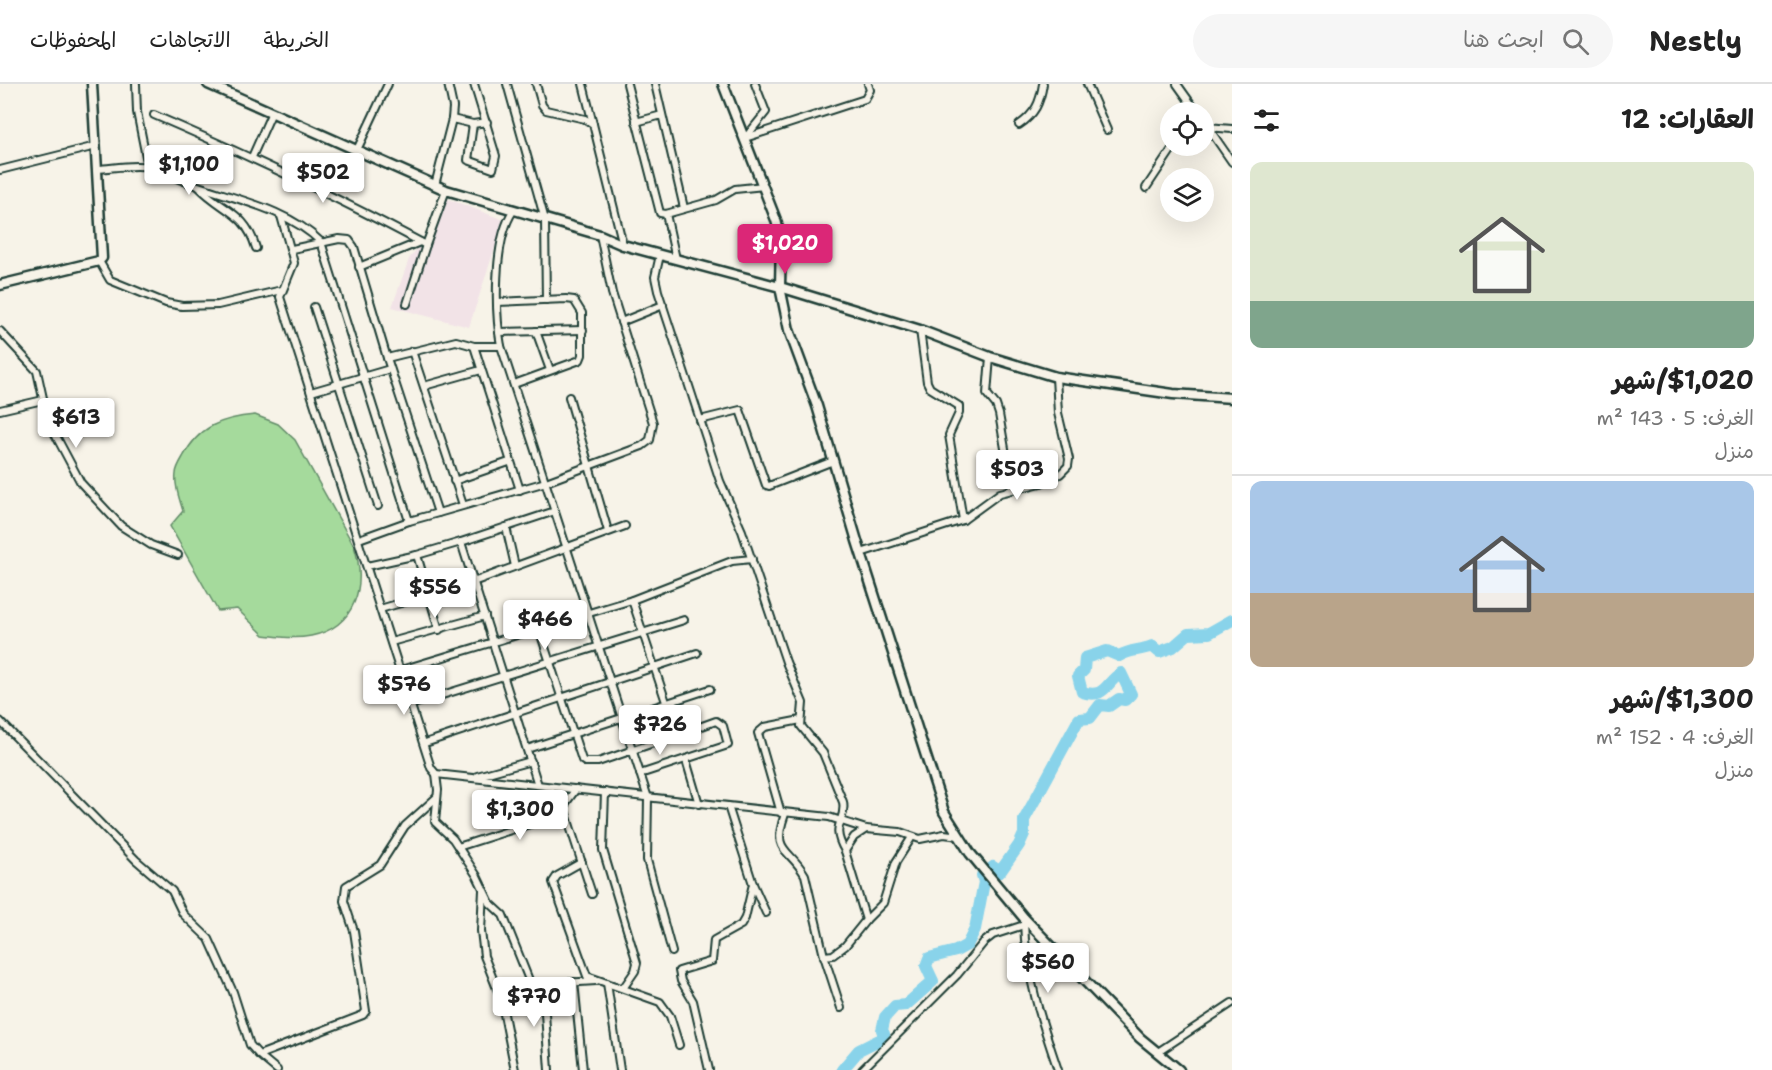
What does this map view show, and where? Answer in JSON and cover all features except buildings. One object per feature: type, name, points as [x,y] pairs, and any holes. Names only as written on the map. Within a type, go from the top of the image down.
[{"type":"street","points":[[0,285],[99,261],[104,251],[92,84]]},
{"type":"street","points":[[136,84],[137,112],[148,166]]},
{"type":"street","points":[[208,84],[356,152],[446,190],[623,245],[780,287],[920,330],[990,357],[1056,377],[1173,394],[1232,398]]},
{"type":"street","points":[[356,152],[388,84]]},
{"type":"street","points":[[435,185],[452,119],[453,107],[448,84]]},
{"type":"street","points":[[472,124],[468,160],[493,169],[496,156],[474,84]]},
{"type":"street","points":[[507,84],[545,220],[546,300]]},
{"type":"street","points":[[536,84],[542,105],[546,110],[593,123]]},
{"type":"street","points":[[583,84],[623,245]]},
{"type":"street","points":[[627,84],[659,212],[666,214],[716,200],[735,189],[764,186]]},
{"type":"street","points":[[655,84],[684,208]]},
{"type":"street","points":[[723,84],[764,186],[781,240],[780,287],[789,330],[833,461],[935,790],[944,812],[970,854],[1024,922],[1140,1038],[1179,1070]]},
{"type":"street","points":[[746,138],[766,112],[754,84]]},
{"type":"street","points":[[746,138],[865,99],[870,90],[868,84]]},
{"type":"street","points":[[1019,125],[1034,112],[1039,104],[1043,84]]},
{"type":"street","points":[[1087,84],[1107,130]]},
{"type":"street","points":[[1177,84],[1190,102]]},
{"type":"street","points":[[252,157],[272,112]]},
{"type":"street","points":[[154,115],[252,157],[372,215],[426,245]]},
{"type":"street","points":[[636,122],[662,115]]},
{"type":"street","points":[[452,119],[472,124],[487,122]]},
{"type":"street","points":[[1214,128],[1232,129]]},
{"type":"street","points":[[1214,137],[1232,162]]},
{"type":"street","points":[[0,170],[96,146]]},
{"type":"street","points":[[1146,188],[1167,156]]},
{"type":"street","points":[[98,169],[148,166],[281,216],[308,229],[321,242],[409,521]]},
{"type":"street","points":[[198,186],[209,198],[247,224],[256,248]]},
{"type":"street","points":[[407,304],[446,190]]},
{"type":"street","points":[[513,211],[504,232],[497,302],[501,346],[648,798],[647,860],[672,952]]},
{"type":"street","points":[[666,214],[676,259]]},
{"type":"street","points":[[281,216],[292,249],[294,263],[293,271],[280,297],[380,609],[413,704],[431,768],[436,774],[435,822],[458,847],[483,887],[490,903],[503,915],[531,985],[596,981],[624,987],[660,1002],[670,1016],[680,1044]]},
{"type":"street","points":[[359,539],[409,521],[546,482],[642,446],[650,440],[654,428],[621,322],[600,236]]},
{"type":"street","points":[[292,249],[339,238],[349,240],[354,248],[390,369],[438,513]]},
{"type":"street","points":[[359,267],[420,242]]},
{"type":"street","points":[[660,255],[656,277],[663,305],[720,481],[752,559],[786,662],[803,703],[801,720],[805,732],[823,753],[843,802],[845,809],[839,820],[839,839],[845,851],[866,920]]},
{"type":"street","points":[[99,261],[110,280],[166,303],[182,306],[218,305],[282,290]]},
{"type":"street","points":[[497,302],[574,300],[582,313],[580,360],[514,384]]},
{"type":"street","points":[[621,322],[663,305]]},
{"type":"street","points":[[314,307],[378,506]]},
{"type":"street","points":[[499,332],[583,330]]},
{"type":"street","points":[[920,330],[930,388],[958,406],[958,413],[949,435],[963,520]]},
{"type":"street","points":[[0,331],[37,372],[48,421],[81,483],[95,501],[121,526],[151,545],[178,555]]},
{"type":"street","points":[[536,331],[550,370]]},
{"type":"street","points":[[387,358],[456,341],[474,346],[501,346]]},
{"type":"street","points":[[474,346],[509,462],[520,490]]},
{"type":"street","points":[[412,351],[463,505]]},
{"type":"street","points":[[990,357],[987,394],[996,405],[999,414],[1012,489]]},
{"type":"street","points":[[311,392],[390,369]]},
{"type":"street","points":[[424,386],[481,370]]},
{"type":"street","points":[[861,553],[963,520],[1000,493],[1048,480],[1060,474],[1068,466],[1068,452],[1056,396],[1056,377]]},
{"type":"street","points":[[569,398],[608,531]]},
{"type":"street","points":[[0,410],[43,400]]},
{"type":"street","points":[[700,420],[740,411],[766,485],[833,461]]},
{"type":"street","points":[[454,481],[509,462]]},
{"type":"street","points":[[367,566],[417,555],[555,511]]},
{"type":"street","points":[[380,609],[473,582],[625,525]]},
{"type":"street","points":[[506,527],[515,566]]},
{"type":"street","points":[[461,542],[538,785]]},
{"type":"street","points":[[417,555],[439,630]]},
{"type":"street","points":[[401,670],[632,600],[732,561],[752,559]]},
{"type":"street","points":[[632,600],[677,735]]},
{"type":"street","points":[[391,642],[485,616]]},
{"type":"street","points":[[413,704],[684,620]]},
{"type":"street","points":[[539,629],[572,734],[585,762],[598,762],[716,721],[723,726],[727,746],[640,774]]},
{"type":"street","points":[[425,743],[517,715],[697,653]]},
{"type":"street","points":[[527,749],[710,689]]},
{"type":"street","points":[[801,720],[779,723],[758,733],[783,814],[779,830],[782,846],[805,876],[824,956],[841,1008]]},
{"type":"street","points":[[0,721],[136,860],[172,891],[183,914],[209,939],[233,992],[250,1045],[277,1070]]},
{"type":"street","points":[[686,760],[699,804]]},
{"type":"street","points":[[473,777],[531,761]]},
{"type":"street","points":[[436,774],[783,814],[829,817],[866,829],[900,832],[912,837],[959,836]]},
{"type":"street","points":[[458,847],[545,819],[565,804],[576,789]]},
{"type":"street","points":[[606,792],[603,850],[637,963],[635,971],[624,987]]},
{"type":"street","points":[[259,1055],[363,1015],[366,1011],[354,931],[345,901],[346,886],[380,865],[405,826],[437,797]]},
{"type":"street","points":[[565,804],[565,811],[592,894]]},
{"type":"street","points":[[728,806],[753,884],[766,913]]},
{"type":"street","points":[[845,851],[854,837],[866,829]]},
{"type":"street","points":[[824,956],[833,955],[845,946],[883,903],[896,862],[912,837]]},
{"type":"street","points":[[582,862],[557,876],[553,882],[587,976],[596,981]]},
{"type":"street","points":[[709,1070],[693,1001],[681,981],[679,971],[712,961],[714,940],[735,930],[746,918],[753,884]]},
{"type":"street","points":[[483,887],[481,931],[484,956],[501,999],[515,1070]]},
{"type":"street","points":[[862,1070],[957,975],[984,942],[1024,922]]},
{"type":"street","points":[[1024,922],[1028,965],[1045,1032],[1058,1070]]},
{"type":"street","points":[[574,982],[583,1070]]},
{"type":"street","points":[[607,983],[620,1070]]},
{"type":"street","points":[[543,985],[549,1070]]},
{"type":"street","points":[[1158,1052],[1232,1003]]},
{"type":"shaded area","points":[[443,197],[504,220],[469,327],[392,307],[409,259],[433,228]]},
{"type":"green space","points":[[255,415],[278,424],[295,440],[354,546],[358,561],[358,589],[348,614],[339,624],[311,636],[293,638],[264,635],[237,609],[218,611],[170,526],[183,511],[177,488],[176,472],[189,446],[204,431],[222,421]]},
{"type":"waterway","points":[[842,1070],[859,1050],[881,1039],[884,1034],[882,1030],[885,1017],[895,1006],[906,1005],[933,981],[926,966],[929,958],[956,951],[967,945],[975,929],[984,882],[982,875],[993,867],[1000,872],[1019,845],[1024,834],[1024,820],[1079,719],[1090,718],[1100,705],[1109,706],[1119,699],[1125,700],[1131,694],[1121,673],[1101,692],[1090,694],[1082,692],[1078,676],[1084,670],[1085,658],[1107,651],[1119,656],[1152,646],[1159,652],[1173,647],[1188,634],[1209,633],[1232,620]]}]
